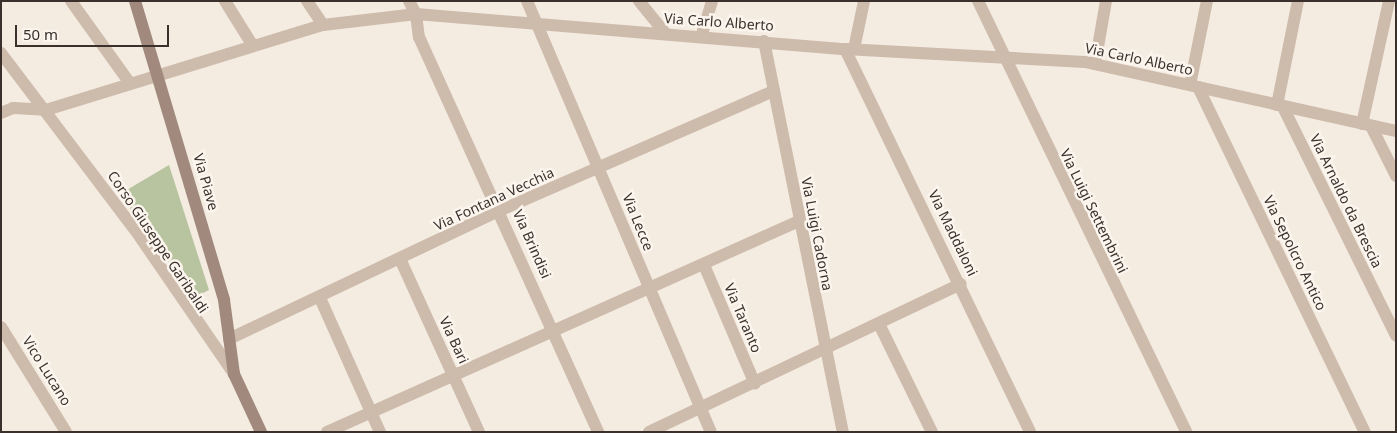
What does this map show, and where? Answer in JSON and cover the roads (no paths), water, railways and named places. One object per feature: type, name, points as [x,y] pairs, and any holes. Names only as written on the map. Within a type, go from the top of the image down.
[{"type":"street","points":[[71,1],[128,82]]},
{"type":"street","name":"Via Piave","points":[[135,1],[158,72],[224,300],[234,374]]},
{"type":"street","points":[[224,1],[253,46]]},
{"type":"street","points":[[308,1],[323,25]]},
{"type":"street","name":"Via Brindisi","points":[[409,1],[416,14],[419,37],[501,210],[598,432]]},
{"type":"street","name":"Via Lecce","points":[[527,1],[540,24],[649,288],[711,432]]},
{"type":"street","points":[[639,1],[665,33]]},
{"type":"street","points":[[702,34],[712,1]]},
{"type":"street","points":[[849,49],[864,1]]},
{"type":"street","name":"Via Luigi Settembrini","points":[[978,1],[1003,57],[1186,432]]},
{"type":"street","points":[[1095,64],[1106,1]]},
{"type":"street","points":[[1194,86],[1207,1]]},
{"type":"street","points":[[1280,106],[1298,1]]},
{"type":"street","points":[[1389,1],[1367,125],[1396,176]]},
{"type":"street","name":"Via Carlo Alberto","points":[[46,110],[158,72],[323,25],[416,14],[665,33],[702,34],[849,49],[1095,64],[1396,131]]},
{"type":"street","name":"Via Luigi Cadorna","points":[[764,41],[824,351],[843,432]]},
{"type":"street","name":"Via Maddaloni","points":[[849,49],[1030,432]]},
{"type":"street","name":"Corso Giuseppe Garibaldi","points":[[1,53],[46,110],[234,374],[261,432]]},
{"type":"street","name":"Via Sepolcro Antico","points":[[1194,86],[1364,432]]},
{"type":"street","name":"Via Fontana Vecchia","points":[[229,339],[401,261],[501,210],[774,92]]},
{"type":"street","name":"Via Arnaldo da Brescia","points":[[1280,106],[1396,336]]},
{"type":"street","points":[[1,112],[13,108],[46,110]]},
{"type":"street","points":[[328,432],[555,332],[799,221]]},
{"type":"street","name":"Via Bari","points":[[401,261],[479,432]]},
{"type":"street","name":"Via Taranto","points":[[704,265],[755,384]]},
{"type":"street","points":[[649,432],[755,384],[961,284]]},
{"type":"street","points":[[320,298],[380,432]]},
{"type":"street","points":[[879,324],[932,432]]},
{"type":"street","name":"Vico Lucano","points":[[1,327],[66,432]]}]
